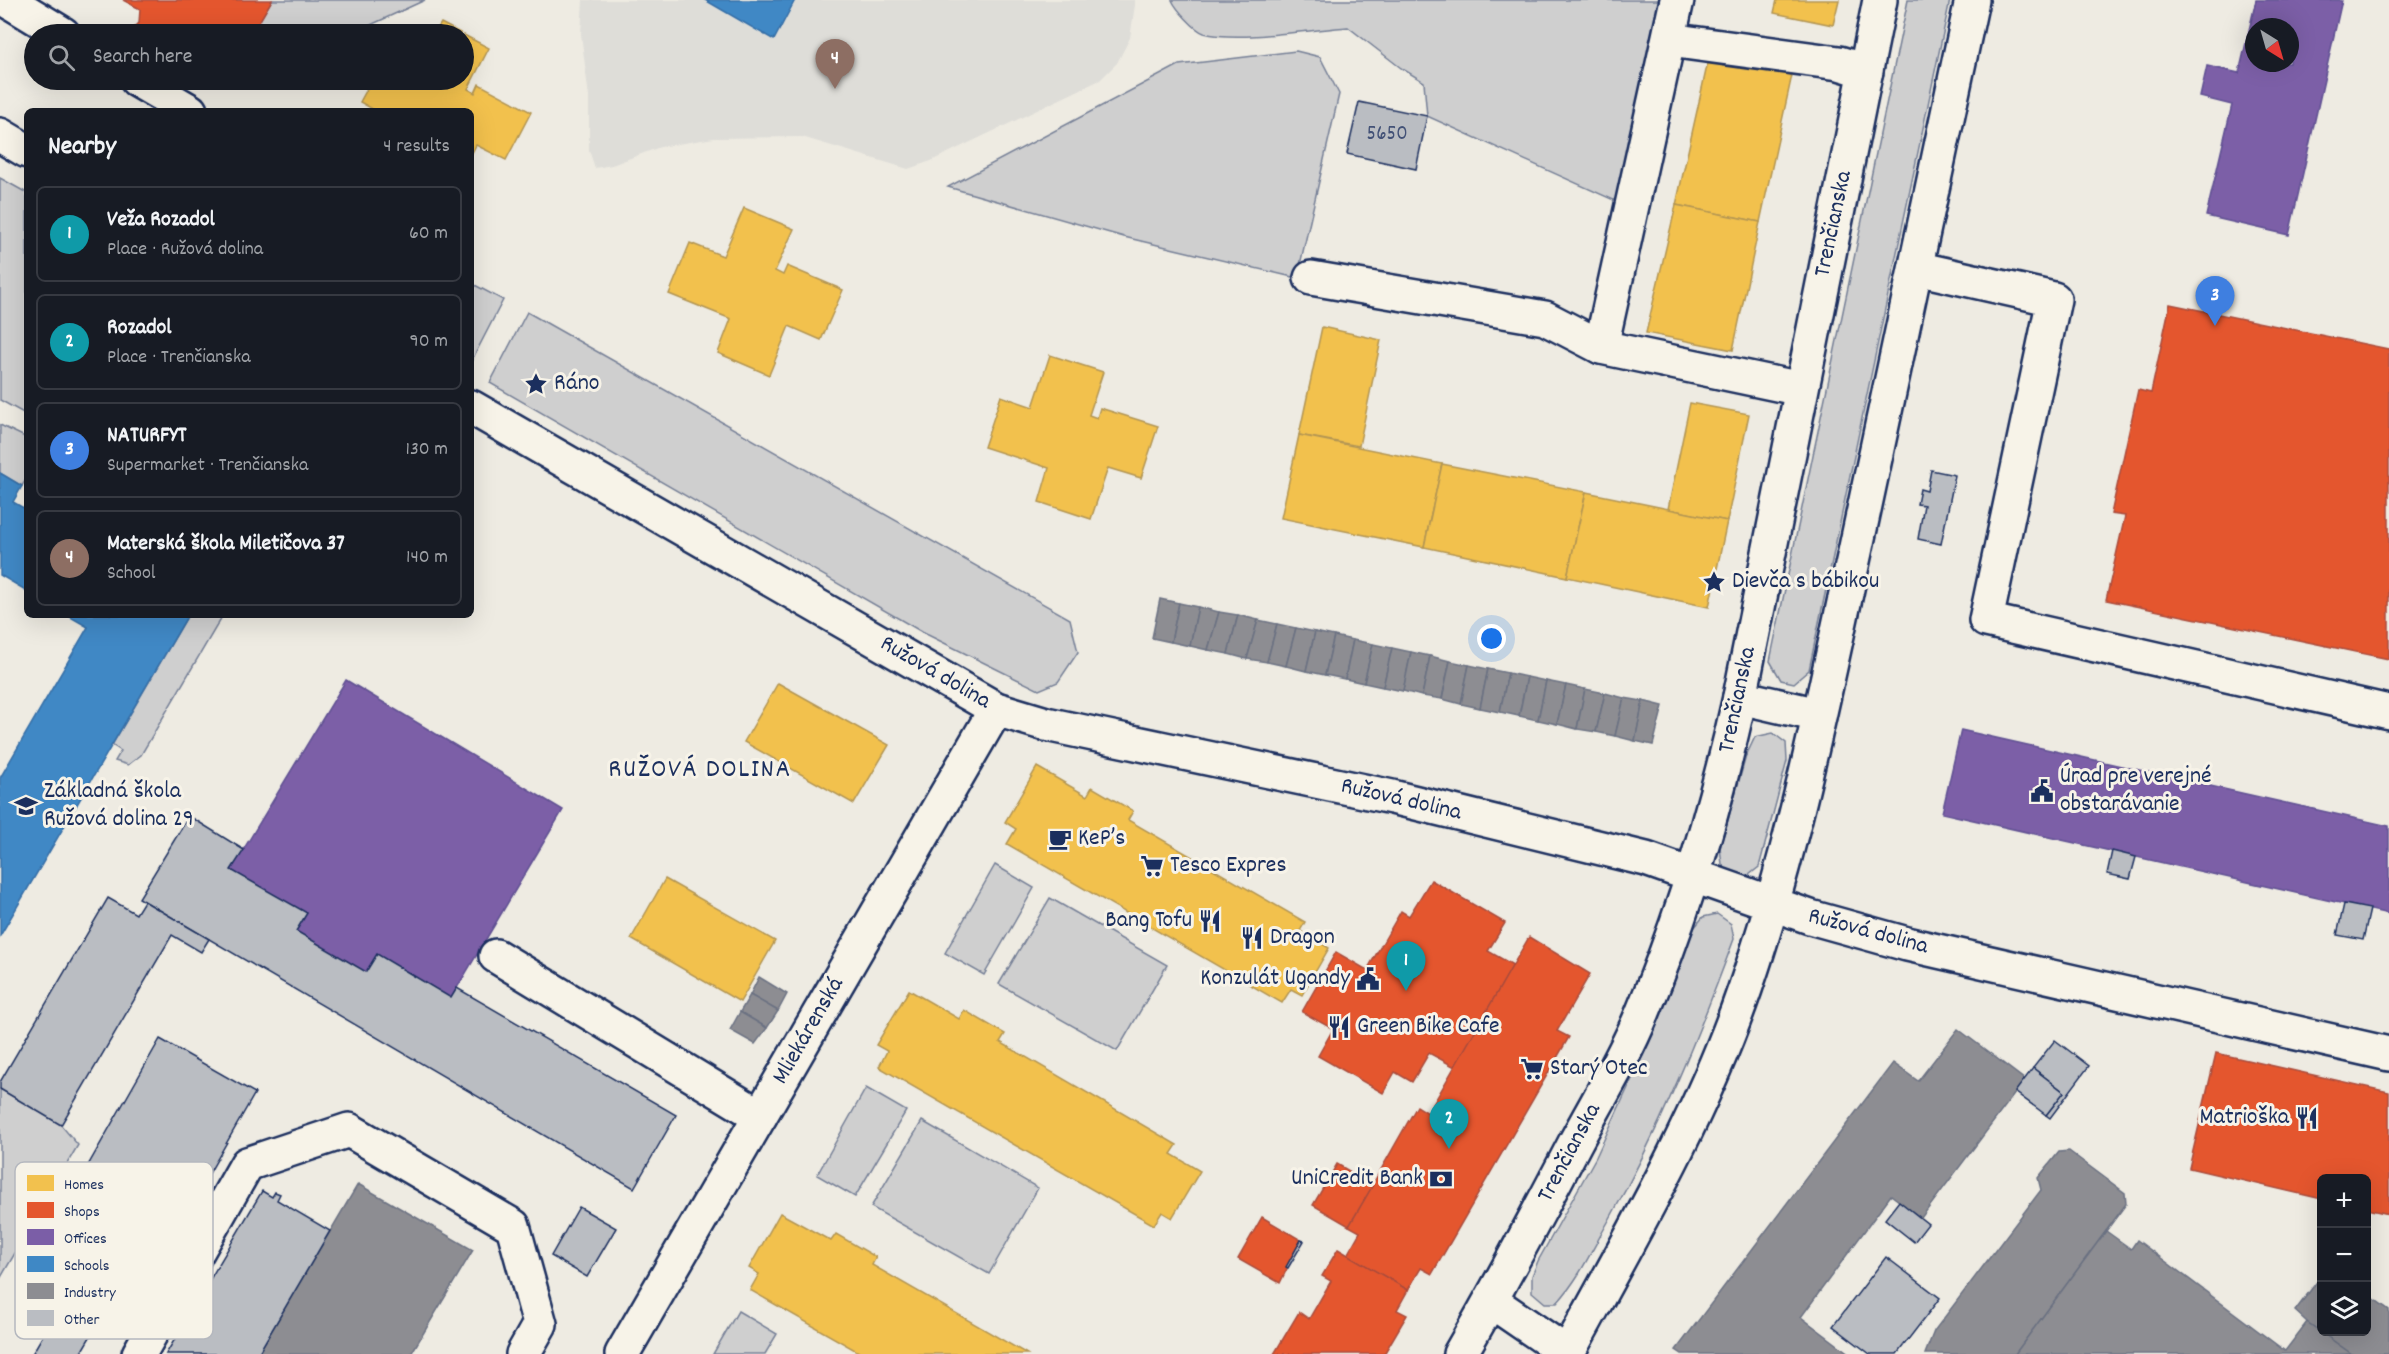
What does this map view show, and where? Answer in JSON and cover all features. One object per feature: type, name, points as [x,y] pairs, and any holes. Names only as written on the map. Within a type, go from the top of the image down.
[{"type":"street","points":[[7,0],[47,24]]},
{"type":"street","points":[[1600,347],[1677,0]]},
{"type":"street","name":"Trenčianska","points":[[1460,1354],[1491,1302],[1637,1026],[1652,992],[1693,875],[1726,762],[1740,698],[1800,389],[1880,0]]},
{"type":"street","points":[[1491,1302],[1567,1354],[1676,1153],[1701,1101],[1745,988],[1772,904],[1819,715],[1972,0]]},
{"type":"street","points":[[1669,40],[1839,63],[1866,71]]},
{"type":"street","points":[[154,90],[185,108]]},
{"type":"street","points":[[0,135],[24,149]]},
{"type":"street","points":[[1916,268],[2054,299],[1986,620],[2389,712]]},
{"type":"street","points":[[1311,278],[1545,318],[1600,347],[1800,389]]},
{"type":"street","name":"Ružová dolina","points":[[474,408],[996,709],[1046,723],[1392,797],[1646,859],[1810,917],[1907,944],[2389,1054]]},
{"type":"street","points":[[1740,698],[1819,715]]},
{"type":"street","name":"Mliekárenská","points":[[622,1354],[996,709]]},
{"type":"street","points":[[495,956],[760,1116]]},
{"type":"street","points":[[213,1224],[247,1164],[349,1130],[513,1226],[540,1324],[523,1354]]},
{"type":"street","points":[[139,1354],[148,1339]]},
{"type":"shaded area","points":[[272,0],[425,0],[373,24],[257,24]]},
{"type":"shaded area","points":[[583,0],[1135,0],[1135,5],[1130,38],[1117,63],[1100,80],[931,161],[908,169],[802,137],[714,138],[660,147],[612,165],[595,168],[589,150],[589,97],[581,34]]},
{"type":"shaded area","points":[[1172,0],[1662,0],[1618,202],[1427,116],[1424,82],[1401,68],[1348,27],[1254,36],[1204,33],[1182,14]]},
{"type":"shaded area","points":[[1908,0],[1950,0],[1809,670],[1794,683],[1781,680],[1770,661]]},
{"type":"shaded area","points":[[1296,51],[1320,57],[1339,94],[1297,278],[1124,237],[948,187],[1179,65]]},
{"type":"shaded area","points":[[0,178],[24,191],[24,413],[0,400]]},
{"type":"shaded area","points":[[474,285],[503,300],[474,356]]},
{"type":"shaded area","points":[[527,312],[1070,619],[1078,652],[1058,682],[1039,690],[922,632],[490,383]]},
{"type":"shaded area","points":[[0,425],[24,437],[24,483],[22,486],[0,473]]},
{"type":"shaded area","points":[[186,618],[221,618],[141,755],[128,765],[115,761],[121,751],[112,745]]},
{"type":"shaded area","points":[[1773,733],[1786,743],[1787,761],[1759,867],[1745,878],[1731,876],[1722,864],[1720,848],[1746,756],[1755,737]]},
{"type":"shaded area","points":[[995,865],[1034,888],[984,975],[945,953]]},
{"type":"shaded area","points":[[1050,898],[1167,965],[1117,1051],[999,984]]},
{"type":"shaded area","points":[[1717,914],[1731,924],[1734,939],[1677,1083],[1627,1188],[1585,1264],[1557,1303],[1545,1303],[1532,1292],[1532,1276],[1538,1261],[1596,1157],[1655,1029],[1694,928],[1703,917]]},
{"type":"shaded area","points":[[866,1088],[906,1111],[855,1197],[817,1175]]},
{"type":"shaded area","points":[[0,1089],[61,1125],[78,1145],[68,1162],[15,1162],[15,1253],[0,1279]]},
{"type":"shaded area","points":[[922,1121],[1038,1188],[989,1274],[871,1207]]},
{"type":"shaded area","points":[[738,1311],[777,1334],[765,1354],[713,1354]]},
{"type":"building: Homes","points":[[1777,0],[1839,0],[1833,25],[1774,13]]},
{"type":"building: Homes","points":[[474,40],[489,48],[474,77]]},
{"type":"building: Homes","points":[[1709,57],[1792,75],[1760,222],[1676,205]]},
{"type":"building: Homes","points":[[479,84],[531,112],[506,160],[476,145],[474,149],[474,108],[371,108],[360,102],[367,90],[470,90],[475,93]]},
{"type":"building: Homes","points":[[1676,205],[1760,222],[1733,350],[1646,333]]},
{"type":"building: Homes","points":[[744,208],[794,229],[775,271],[783,275],[787,266],[843,290],[821,340],[789,326],[769,375],[718,353],[731,319],[669,294],[690,243],[723,256]]},
{"type":"building: Homes","points":[[1322,327],[1381,340],[1359,446],[1299,435]]},
{"type":"building: Homes","points":[[1050,355],[1103,372],[1089,415],[1097,418],[1100,408],[1158,426],[1141,478],[1108,468],[1091,519],[1039,502],[1049,468],[984,447],[1001,396],[1033,407]]},
{"type":"building: Homes","points":[[1690,403],[1749,414],[1727,521],[1668,509]]},
{"type":"building: Homes","points":[[1299,435],[1442,464],[1424,547],[1281,518]]},
{"type":"building: Homes","points":[[1442,464],[1586,492],[1567,577],[1424,547]]},
{"type":"building: Homes","points":[[1586,492],[1727,521],[1709,607],[1567,577]]},
{"type":"building: Homes","points":[[778,683],[889,745],[854,804],[744,742]]},
{"type":"building: Homes","points":[[1037,767],[1087,796],[1092,787],[1133,811],[1128,820],[1305,922],[1300,931],[1329,948],[1302,995],[1291,989],[1282,1003],[1007,844],[1016,829],[1005,822]]},
{"type":"building: Homes","points":[[665,879],[775,941],[740,1002],[631,939]]},
{"type":"building: Homes","points":[[909,990],[959,1019],[964,1010],[1005,1034],[1000,1042],[1177,1145],[1171,1154],[1200,1171],[1172,1218],[1162,1212],[1154,1225],[879,1067],[887,1051],[876,1045]]},
{"type":"building: Homes","points":[[780,1213],[831,1241],[836,1234],[876,1257],[872,1265],[1027,1354],[862,1354],[750,1290],[759,1274],[749,1268]]},
{"type":"building: Shops","points":[[123,0],[272,0],[258,24],[138,24],[140,9]]},
{"type":"building: Shops","points":[[2170,304],[2389,349],[2389,659],[2106,600],[2125,516],[2111,514],[2138,390],[2151,393]]},
{"type":"building: Shops","points":[[1431,880],[1505,923],[1488,951],[1513,965],[1455,1067],[1429,1053],[1412,1082],[1395,1072],[1383,1093],[1318,1056],[1333,1029],[1302,1012],[1336,952],[1367,970],[1401,911],[1409,916]]},
{"type":"building: Shops","points":[[1529,937],[1590,974],[1557,1031],[1569,1037],[1432,1274],[1421,1268],[1408,1290],[1347,1255],[1360,1232],[1349,1226],[1417,1106],[1428,1113]]},
{"type":"building: Shops","points":[[2216,1053],[2389,1092],[2389,1214],[2371,1210],[2371,1174],[2317,1174],[2317,1198],[2189,1168]]},
{"type":"building: Shops","points":[[1337,1164],[1373,1185],[1349,1226],[1313,1205]]},
{"type":"building: Shops","points":[[1262,1217],[1301,1240],[1280,1283],[1238,1259]]},
{"type":"building: Shops","points":[[1338,1249],[1408,1290],[1397,1310],[1407,1315],[1384,1354],[1274,1354],[1299,1312],[1309,1319],[1331,1281],[1322,1276]]},
{"type":"building: Offices","points":[[2256,0],[2342,0],[2289,235],[2206,216],[2232,105],[2200,97],[2207,66],[2239,73],[2245,47],[2245,72],[2299,72],[2299,18],[2252,18]]},
{"type":"building: Offices","points":[[346,680],[563,810],[451,998],[377,954],[366,972],[296,931],[307,913],[231,870]]},
{"type":"building: Offices","points":[[1961,730],[2389,826],[2389,914],[1942,813]]},
{"type":"building: Schools","points":[[705,0],[795,0],[774,40]]},
{"type":"building: Schools","points":[[0,473],[22,486],[13,502],[24,508],[24,589],[0,575]]},
{"type":"building: Schools","points":[[72,618],[186,618],[0,936],[0,778],[88,627]]},
{"type":"building: Industry","points":[[1160,599],[1179,603],[1171,642],[1152,638]]},
{"type":"building: Industry","points":[[1179,603],[1198,607],[1190,646],[1171,642]]},
{"type":"building: Industry","points":[[1198,607],[1219,612],[1208,650],[1190,646]]},
{"type":"building: Industry","points":[[1219,612],[1238,615],[1228,654],[1208,650]]},
{"type":"building: Industry","points":[[1238,615],[1258,620],[1247,659],[1228,654]]},
{"type":"building: Industry","points":[[1258,620],[1277,624],[1267,662],[1247,659]]},
{"type":"building: Industry","points":[[1277,624],[1296,628],[1286,666],[1267,662]]},
{"type":"building: Industry","points":[[1296,628],[1315,632],[1306,671],[1286,666]]},
{"type":"building: Industry","points":[[1315,632],[1334,636],[1325,675],[1306,671]]},
{"type":"building: Industry","points":[[1334,636],[1353,640],[1345,679],[1325,675]]},
{"type":"building: Industry","points":[[1353,640],[1373,644],[1364,683],[1345,679]]},
{"type":"building: Industry","points":[[1373,644],[1392,648],[1383,687],[1364,683]]},
{"type":"building: Industry","points":[[1392,648],[1411,652],[1403,691],[1383,687]]},
{"type":"building: Industry","points":[[1411,652],[1430,656],[1422,696],[1403,691]]},
{"type":"building: Industry","points":[[1430,656],[1450,661],[1442,699],[1422,696]]},
{"type":"building: Industry","points":[[1450,661],[1469,665],[1461,704],[1442,699]]},
{"type":"building: Industry","points":[[1469,665],[1488,669],[1480,708],[1461,704]]},
{"type":"building: Industry","points":[[1488,669],[1508,673],[1500,712],[1480,708]]},
{"type":"building: Industry","points":[[1508,673],[1527,677],[1519,716],[1500,712]]},
{"type":"building: Industry","points":[[1527,677],[1546,681],[1538,720],[1519,716]]},
{"type":"building: Industry","points":[[1546,681],[1566,685],[1557,724],[1538,720]]},
{"type":"building: Industry","points":[[1566,685],[1585,689],[1577,729],[1557,724]]},
{"type":"building: Industry","points":[[1585,689],[1605,693],[1596,732],[1577,729]]},
{"type":"building: Industry","points":[[1605,693],[1624,698],[1615,736],[1596,732]]},
{"type":"building: Industry","points":[[1624,698],[1643,701],[1635,741],[1615,736]]},
{"type":"building: Industry","points":[[1643,701],[1663,706],[1653,745],[1635,741]]},
{"type":"building: Industry","points":[[759,977],[787,994],[778,1011],[750,995]]},
{"type":"building: Industry","points":[[750,995],[778,1011],[767,1028],[740,1012]]},
{"type":"building: Industry","points":[[740,1012],[767,1028],[755,1044],[730,1030]]},
{"type":"building: Industry","points":[[1958,1029],[2025,1080],[1921,1218],[1891,1195],[1801,1317],[1850,1354],[1682,1354],[1676,1350],[1893,1063],[1918,1081]]},
{"type":"building: Industry","points":[[2069,1151],[2125,1193],[2126,1204],[2015,1354],[1925,1354],[1934,1331],[2041,1190],[2038,1178],[2059,1152]]},
{"type":"building: Industry","points":[[358,1184],[473,1250],[411,1354],[258,1354]]},
{"type":"building: Industry","points":[[2106,1231],[2131,1249],[2137,1240],[2285,1351],[2307,1322],[2317,1329],[2317,1336],[2327,1336],[2352,1354],[2015,1354]]},
{"type":"building: Industry","points":[[2317,1282],[2317,1329],[2295,1311]]},
{"type":"building: Industry","points":[[2371,1297],[2389,1310],[2389,1354],[2352,1354],[2327,1336],[2371,1336]]},
{"type":"building: Other","points":[[1359,102],[1427,116],[1416,169],[1347,154]]},
{"type":"building: Other","points":[[1931,470],[1955,475],[1941,544],[1918,539],[1924,505],[1917,504],[1920,489],[1927,491]]},
{"type":"building: Other","points":[[189,816],[244,850],[231,870],[307,913],[296,931],[366,972],[377,954],[451,998],[457,988],[676,1115],[634,1188],[139,898]]},
{"type":"building: Other","points":[[2112,851],[2136,857],[2130,879],[2107,874]]},
{"type":"building: Other","points":[[108,898],[136,914],[144,901],[209,939],[201,952],[172,935],[61,1125],[0,1089],[0,1082]]},
{"type":"building: Other","points":[[2344,904],[2370,909],[2363,940],[2337,935]]},
{"type":"building: Other","points":[[160,1039],[255,1093],[213,1166],[213,1162],[90,1162]]},
{"type":"building: Other","points":[[2055,1040],[2089,1066],[2050,1118],[2046,1115],[2064,1092],[2033,1068]]},
{"type":"building: Other","points":[[2033,1068],[2064,1092],[2046,1115],[2015,1092]]},
{"type":"building: Other","points":[[262,1191],[272,1197],[275,1192],[280,1194],[277,1200],[330,1231],[258,1354],[166,1354],[175,1339],[213,1339],[213,1274]]},
{"type":"building: Other","points":[[1899,1201],[1928,1224],[1914,1242],[1885,1219]]},
{"type":"building: Other","points":[[579,1207],[616,1228],[587,1277],[551,1256]]},
{"type":"building: Other","points":[[1301,1240],[1304,1241],[1288,1268],[1286,1267]]},
{"type":"building: Other","points":[[1886,1257],[1940,1298],[1897,1354],[1870,1354],[1833,1326]]},
{"type":"building: Other","points":[[41,1339],[89,1339],[80,1354],[32,1354]]},
{"type":"place","name":"Materská škola Miletičova 37","points":[[835,89]]},
{"type":"place","name":"NATURFYT","points":[[2215,326]]},
{"type":"place","name":"Ráno","points":[[536,384]]},
{"type":"place","name":"Dievča s bábikou","points":[[1714,582]]},
{"type":"place","name":"Úrad pre verejné obstarávanie","points":[[2042,791]]},
{"type":"place","name":"Základná škola Ružová dolina 29","points":[[26,806]]},
{"type":"place","name":"KeP’s","points":[[1060,839]]},
{"type":"place","name":"Tesco Expres","points":[[1152,866]]},
{"type":"place","name":"Bang Tofu","points":[[1210,921]]},
{"type":"place","name":"Dragon","points":[[1252,938]]},
{"type":"place","name":"Konzulát Ugandy","points":[[1368,979]]},
{"type":"place","name":"Veža Rozadol","points":[[1406,991]]},
{"type":"place","name":"Green Bike Cafe","points":[[1339,1027]]},
{"type":"place","name":"Starý Otec","points":[[1532,1069]]},
{"type":"place","name":"Matrioška","points":[[2307,1118]]},
{"type":"place","name":"Rozadol","points":[[1449,1149]]},
{"type":"place","name":"UniCredit Bank","points":[[1441,1179]]},
{"type":"district","name":"RUŽOVÁ DOLINA","points":[[700,770]]}]
